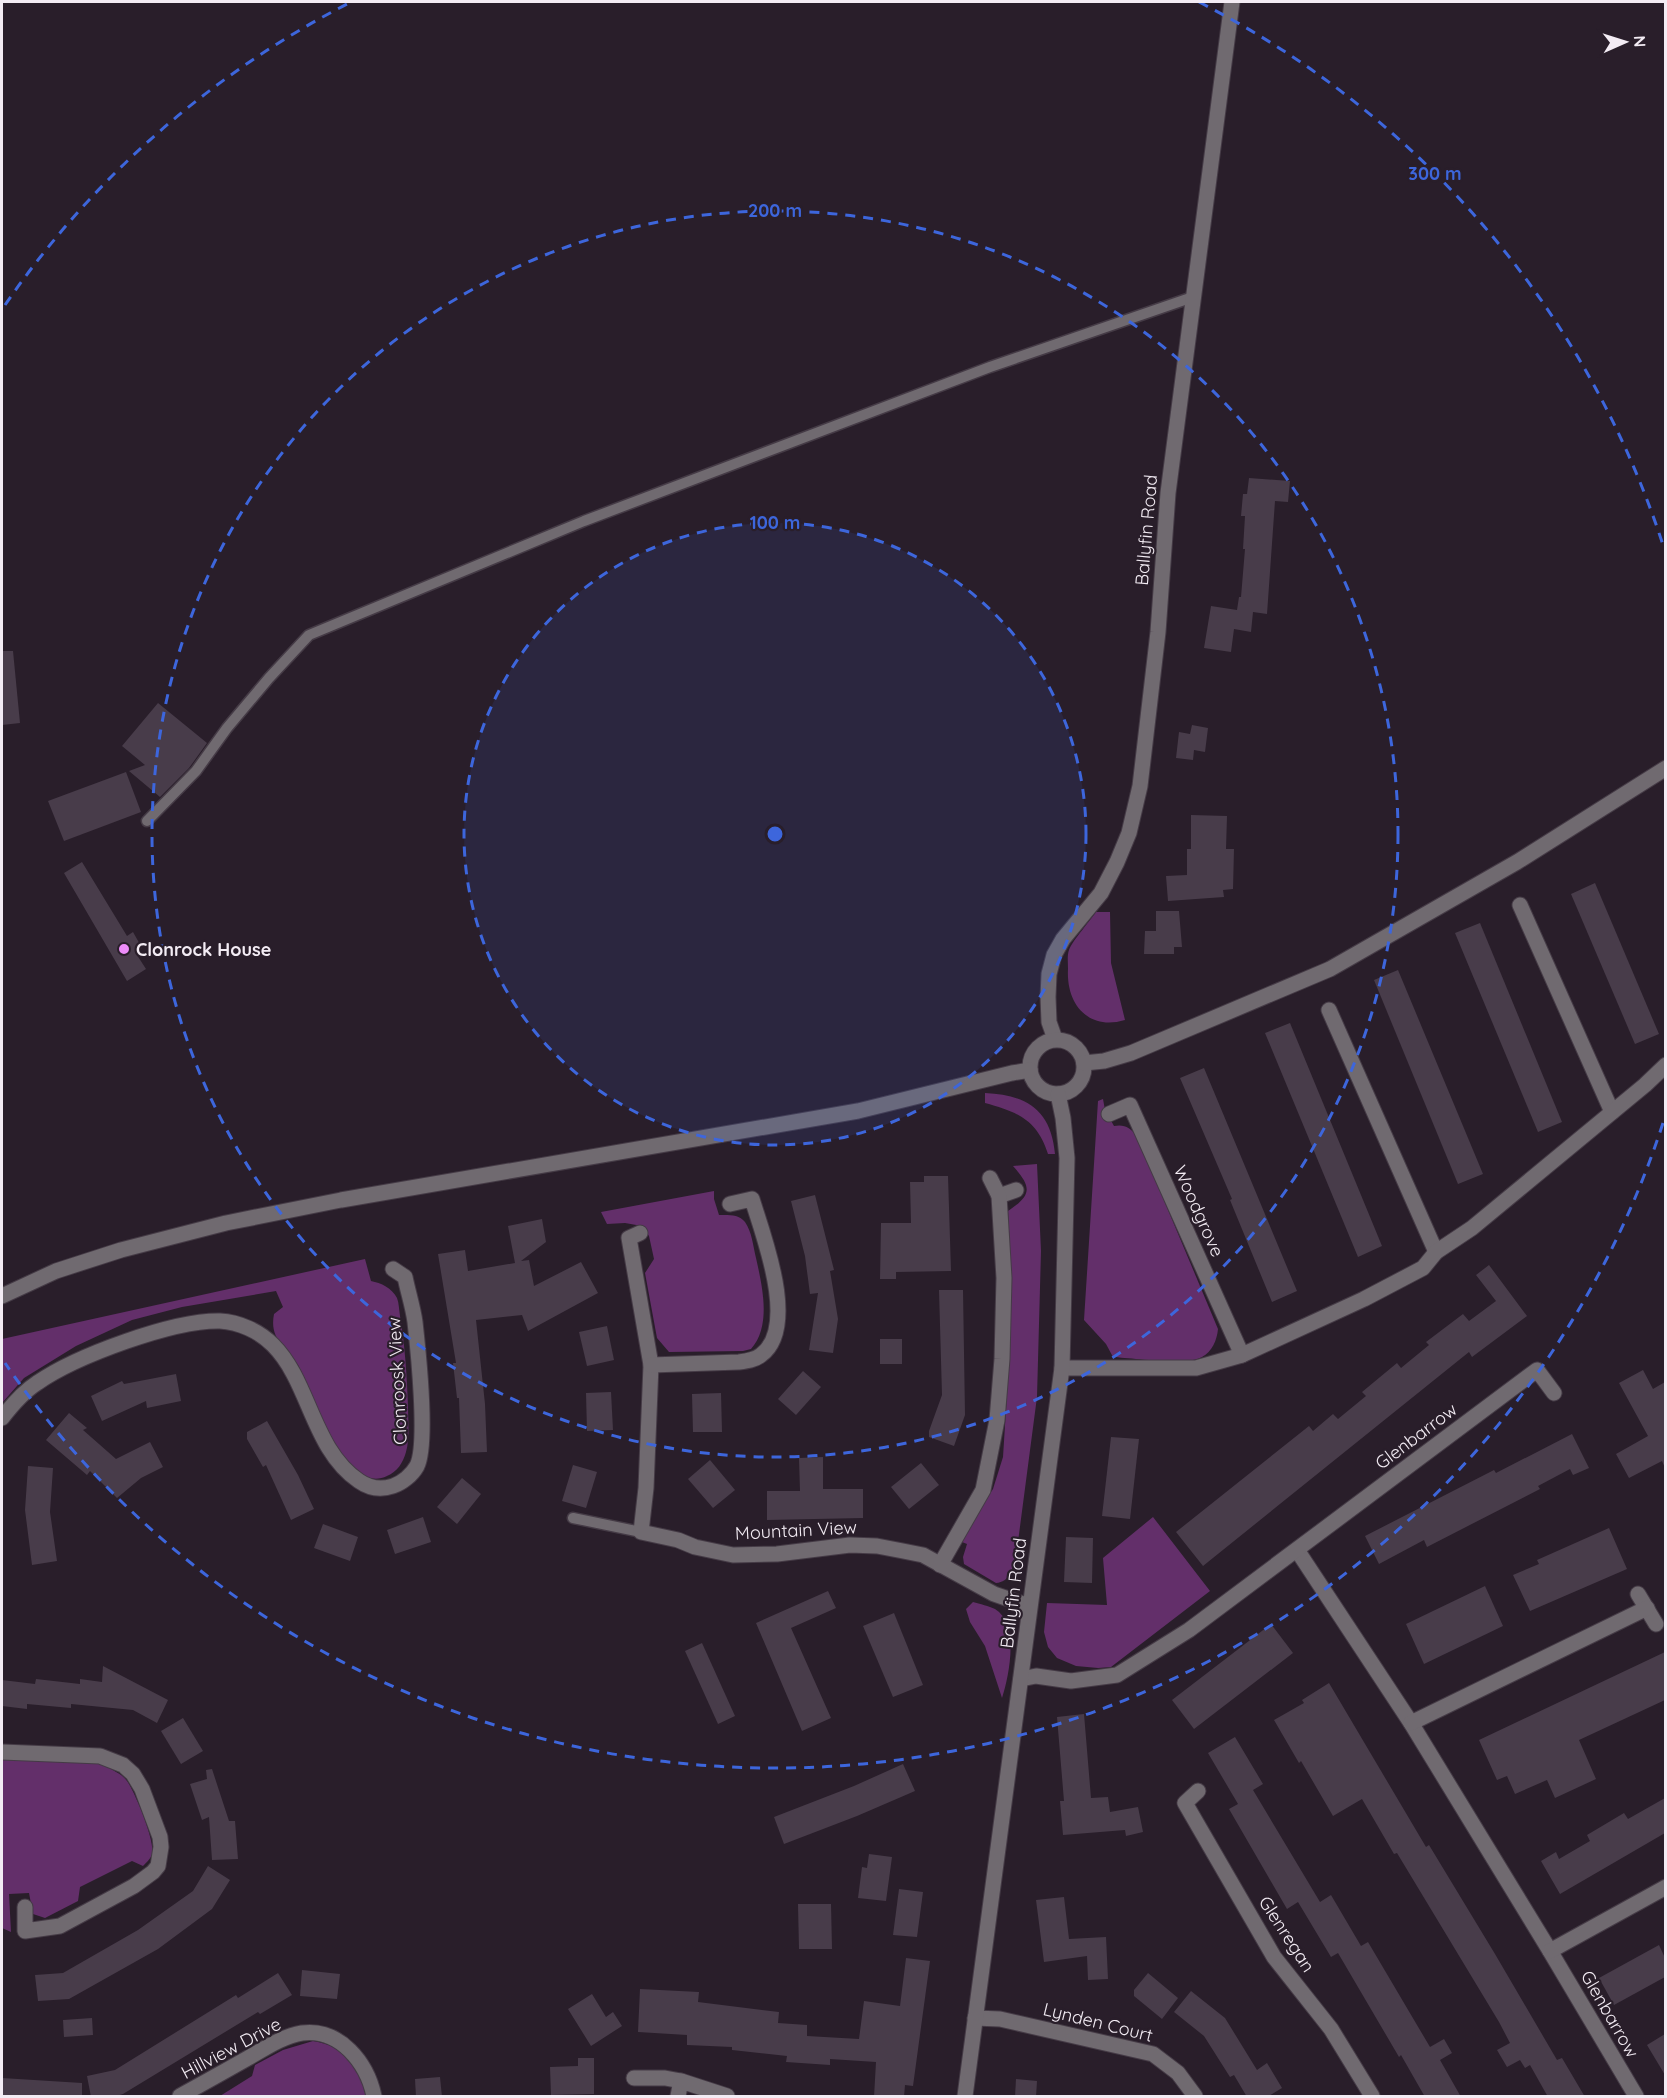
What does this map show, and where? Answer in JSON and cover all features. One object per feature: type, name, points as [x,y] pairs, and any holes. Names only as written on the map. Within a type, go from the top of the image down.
[{"type":"street","name":"Ballyfin Road","points":[[1055,1039],[1049,1022],[1048,997],[1049,975],[1054,955],[1063,939],[1101,892],[1118,862],[1129,833],[1140,786],[1158,632],[1168,493],[1232,2]]},
{"type":"street","points":[[1084,1063],[1131,1053],[1330,969],[1517,862],[1665,768]]},
{"type":"street","points":[[1520,905],[1612,1112]]},
{"type":"street","points":[[1329,1010],[1436,1252]]},
{"type":"street","points":[[1055,1039],[1071,1043],[1082,1055],[1084,1063],[1081,1081],[1067,1092],[1058,1094],[1043,1090],[1032,1078],[1030,1070],[1032,1056],[1036,1049],[1041,1044],[1055,1039]]},
{"type":"street","points":[[1062,1368],[1196,1368],[1242,1355],[1364,1299],[1423,1268],[1436,1252],[1472,1228],[1645,1085],[1665,1065]]},
{"type":"street","points":[[2,1296],[56,1271],[122,1250],[226,1223],[341,1200],[858,1111],[1030,1070]]},
{"type":"street","name":"Ballyfin Road","points":[[965,2097],[1062,1368],[1067,1158],[1058,1094]]},
{"type":"street","name":"Woodgrove","points":[[1110,1114],[1130,1105],[1242,1355]]},
{"type":"street","points":[[940,1565],[983,1490],[994,1441],[1003,1319],[1003,1268],[999,1196],[990,1178]]},
{"type":"street","points":[[999,1196],[1016,1190]]},
{"type":"street","points":[[651,1365],[752,1360],[761,1355],[772,1341],[776,1329],[777,1294],[766,1244],[752,1199],[730,1204]]},
{"type":"street","points":[[640,1233],[629,1238],[651,1365],[646,1488],[641,1532]]},
{"type":"street","name":"Clonroosk View","points":[[2,1418],[36,1383],[65,1366],[158,1332],[197,1323],[221,1321],[241,1325],[260,1334],[273,1345],[290,1368],[327,1445],[346,1471],[367,1487],[391,1487],[399,1484],[417,1465],[422,1438],[415,1320],[405,1278],[393,1269]]},
{"type":"street","name":"Glenbarrow","points":[[1022,1679],[1036,1676],[1071,1681],[1117,1675],[1189,1630],[1537,1370],[1554,1393]]},
{"type":"street","name":"Mountain View","points":[[641,1532],[678,1540],[705,1550],[734,1555],[777,1554],[850,1545],[877,1546],[923,1555],[994,1594],[1029,1606]]},
{"type":"street","name":"Glenbarrow","points":[[1297,1550],[1411,1723],[1636,2097]]},
{"type":"street","points":[[1638,1594],[1656,1624]]},
{"type":"street","points":[[1411,1723],[1647,1608]]},
{"type":"street","points":[[2,1752],[100,1756],[123,1765],[133,1774],[142,1789],[160,1837],[158,1866],[153,1872],[134,1887],[60,1926],[25,1931],[25,1907]]},
{"type":"street","name":"Glenregan","points":[[1198,1791],[1185,1803],[1275,1957],[1331,2029],[1372,2097]]},
{"type":"street","points":[[1550,1951],[1665,1887]]},
{"type":"street","name":"Lynden Court","points":[[975,2018],[1000,2019],[1153,2054],[1179,2073],[1195,2097]]},
{"type":"street","name":"Hillview Drive","points":[[180,2097],[263,2050],[302,2033],[335,2038],[350,2050],[360,2061],[368,2076],[374,2097]]},
{"type":"street","points":[[634,2078],[665,2078],[680,2089],[727,2097]]},
{"type":"lane","points":[[147,821],[196,771],[227,728],[268,678],[309,635],[596,517],[990,367],[1193,297]]},
{"type":"lane","points":[[573,1518],[641,1532]]},
{"type":"shaded area","points":[[1096,912],[1110,912],[1111,963],[1125,1020],[1100,1022],[1090,1018],[1075,1003],[1068,982],[1069,950]]},
{"type":"shaded area","points":[[985,1093],[1013,1097],[1034,1108],[1048,1126],[1055,1154],[1048,1154],[1038,1133],[1025,1119],[985,1103]]},
{"type":"shaded area","points":[[1103,1099],[1105,1110],[1114,1126],[1127,1127],[1137,1136],[1218,1329],[1211,1349],[1206,1355],[1195,1360],[1172,1361],[1113,1357],[1106,1344],[1084,1320],[1098,1101]]},
{"type":"shaded area","points":[[1037,1164],[1041,1251],[1037,1397],[1016,1557],[1007,1577],[996,1583],[964,1564],[963,1557],[967,1544],[962,1542],[961,1538],[993,1489],[1003,1457],[1011,1269],[1008,1211],[1022,1200],[1027,1190],[1024,1180],[1013,1166]]},
{"type":"shaded area","points":[[714,1191],[719,1215],[740,1218],[749,1230],[763,1293],[761,1329],[751,1349],[743,1351],[669,1352],[657,1338],[645,1273],[654,1259],[649,1236],[642,1226],[625,1223],[607,1224],[601,1212]]},
{"type":"shaded area","points":[[365,1259],[371,1281],[386,1286],[397,1298],[404,1350],[408,1407],[407,1446],[399,1467],[387,1476],[375,1479],[363,1475],[352,1468],[333,1444],[298,1365],[276,1337],[274,1314],[283,1307],[276,1291],[182,1307],[132,1320],[76,1346],[24,1378],[2,1403],[2,1339]]},
{"type":"shaded area","points":[[1153,1517],[1210,1591],[1111,1667],[1076,1666],[1057,1658],[1048,1647],[1044,1632],[1047,1603],[1107,1605],[1103,1558]]},
{"type":"shaded area","points":[[973,1602],[995,1609],[1003,1616],[1008,1626],[1011,1651],[1002,1698],[985,1646],[970,1622],[966,1609]]},
{"type":"shaded area","points":[[63,1759],[97,1763],[125,1778],[144,1818],[151,1840],[152,1855],[143,1866],[132,1861],[80,1887],[78,1901],[45,1918],[33,1914],[29,1893],[9,1894],[11,1932],[2,1928],[2,1760]]},
{"type":"shaded area","points":[[313,2041],[325,2044],[342,2053],[355,2068],[369,2096],[220,2096],[252,2076],[255,2065],[283,2050]]},
{"type":"building","points":[[1249,478],[1290,481],[1288,502],[1275,501],[1267,614],[1253,612],[1251,632],[1234,629],[1231,652],[1204,648],[1211,606],[1237,610],[1239,597],[1241,597],[1245,516],[1241,516],[1243,494],[1247,494]]},
{"type":"building","points":[[2,651],[13,651],[20,723],[2,725]]},
{"type":"building","points":[[158,703],[207,743],[189,768],[160,797],[129,771],[145,765],[122,746]]},
{"type":"building","points":[[1192,725],[1208,728],[1205,752],[1194,750],[1193,760],[1176,758],[1179,732],[1190,734]]},
{"type":"building","points":[[126,772],[141,812],[64,841],[48,801]]},
{"type":"building","points":[[1191,815],[1227,816],[1226,849],[1234,849],[1233,889],[1223,890],[1224,897],[1168,901],[1166,876],[1187,875],[1187,849],[1191,849]]},
{"type":"building","points":[[82,862],[127,936],[133,932],[142,948],[135,952],[146,969],[127,981],[64,873]]},
{"type":"building","points":[[1595,883],[1659,1034],[1635,1044],[1571,894]]},
{"type":"building","points":[[1156,911],[1179,911],[1182,947],[1174,947],[1174,954],[1144,954],[1145,931],[1156,931]]},
{"type":"building","points":[[1480,923],[1562,1122],[1538,1132],[1455,933]]},
{"type":"building","points":[[1398,970],[1483,1174],[1458,1184],[1374,980]]},
{"type":"building","points":[[1290,1023],[1382,1246],[1358,1257],[1265,1033]]},
{"type":"building","points":[[1204,1068],[1297,1291],[1272,1302],[1230,1200],[1232,1199],[1180,1078]]},
{"type":"building","points":[[924,1176],[948,1176],[951,1271],[896,1272],[896,1279],[880,1279],[881,1223],[911,1223],[910,1182],[924,1182]]},
{"type":"building","points":[[815,1195],[834,1270],[830,1271],[838,1319],[833,1353],[809,1350],[818,1293],[810,1294],[805,1256],[791,1201]]},
{"type":"building","points":[[542,1219],[546,1242],[521,1261],[529,1260],[534,1286],[581,1262],[598,1293],[528,1331],[522,1315],[476,1320],[485,1404],[487,1452],[461,1453],[459,1398],[457,1398],[453,1363],[456,1363],[438,1254],[465,1250],[468,1271],[515,1263],[508,1226]]},
{"type":"building","points":[[1489,1265],[1527,1316],[1472,1357],[1469,1352],[1203,1566],[1176,1532],[1309,1426],[1313,1431],[1333,1414],[1338,1419],[1366,1396],[1362,1392],[1397,1363],[1401,1368],[1429,1345],[1426,1342],[1463,1314],[1469,1321],[1496,1301],[1476,1275]]},
{"type":"building","points":[[939,1290],[963,1290],[965,1415],[954,1446],[929,1437],[942,1395]]},
{"type":"building","points":[[607,1326],[614,1360],[587,1366],[579,1332]]},
{"type":"building","points":[[880,1339],[902,1339],[902,1364],[880,1364]]},
{"type":"building","points":[[1643,1370],[1653,1389],[1665,1382],[1665,1468],[1662,1461],[1629,1478],[1616,1454],[1648,1436],[1619,1383]]},
{"type":"building","points":[[803,1371],[821,1387],[796,1415],[778,1399]]},
{"type":"building","points":[[176,1374],[181,1401],[147,1408],[146,1401],[102,1421],[91,1396],[122,1381],[124,1384]]},
{"type":"building","points":[[611,1392],[613,1430],[587,1431],[586,1393]]},
{"type":"building","points":[[721,1393],[722,1432],[693,1432],[692,1394]]},
{"type":"building","points":[[69,1413],[87,1428],[83,1430],[116,1459],[150,1442],[163,1467],[141,1478],[117,1498],[90,1471],[87,1475],[46,1440]]},
{"type":"building","points":[[267,1421],[298,1475],[314,1509],[291,1520],[266,1465],[263,1467],[247,1439],[247,1432]]},
{"type":"building","points":[[1572,1434],[1589,1468],[1573,1475],[1570,1469],[1538,1486],[1540,1489],[1427,1547],[1424,1540],[1379,1564],[1365,1536],[1494,1470],[1496,1473]]},
{"type":"building","points":[[1111,1437],[1139,1439],[1130,1519],[1102,1516]]},
{"type":"building","points":[[823,1457],[823,1489],[863,1489],[863,1518],[767,1520],[767,1491],[800,1491],[799,1458]]},
{"type":"building","points":[[710,1460],[735,1490],[713,1508],[688,1479]]},
{"type":"building","points":[[921,1463],[939,1485],[909,1509],[891,1487]]},
{"type":"building","points":[[573,1465],[597,1472],[586,1508],[562,1501]]},
{"type":"building","points":[[28,1466],[53,1468],[50,1512],[57,1561],[32,1565],[25,1510]]},
{"type":"building","points":[[462,1478],[481,1494],[457,1524],[437,1507]]},
{"type":"building","points":[[423,1517],[431,1542],[395,1554],[387,1530]]},
{"type":"building","points":[[323,1524],[358,1537],[350,1561],[314,1548]]},
{"type":"building","points":[[1609,1528],[1627,1569],[1530,1611],[1513,1575],[1539,1564],[1537,1560]]},
{"type":"building","points":[[1066,1537],[1093,1538],[1092,1583],[1064,1582]]},
{"type":"building","points":[[1485,1586],[1503,1626],[1424,1664],[1406,1624]]},
{"type":"building","points":[[828,1591],[836,1608],[791,1628],[831,1718],[802,1731],[756,1623]]},
{"type":"building","points":[[894,1613],[923,1685],[893,1697],[863,1626]]},
{"type":"building","points":[[1271,1624],[1293,1653],[1194,1729],[1172,1700]]},
{"type":"building","points":[[702,1643],[735,1716],[718,1724],[685,1651]]},
{"type":"building","points":[[1665,1652],[1665,1700],[1579,1740],[1596,1779],[1555,1798],[1547,1780],[1515,1794],[1507,1776],[1497,1780],[1479,1740]]},
{"type":"building","points":[[103,1666],[168,1700],[157,1723],[133,1710],[71,1704],[71,1708],[27,1704],[27,1709],[2,1706],[2,1680],[35,1684],[36,1679],[80,1684],[80,1679],[102,1682]]},
{"type":"building","points":[[1329,1683],[1426,1847],[1429,1845],[1557,2060],[1562,2058],[1585,2097],[1548,2097],[1530,2065],[1525,2068],[1520,2060],[1507,2067],[1497,2050],[1510,2043],[1499,2022],[1362,1799],[1333,1816],[1301,1761],[1299,1763],[1274,1720],[1304,1703],[1302,1700]]},
{"type":"building","points":[[1084,1714],[1091,1798],[1108,1797],[1110,1812],[1138,1807],[1143,1832],[1126,1836],[1125,1830],[1063,1835],[1060,1801],[1064,1801],[1057,1717]]},
{"type":"building","points":[[183,1718],[203,1751],[181,1764],[161,1731]]},
{"type":"building","points":[[1235,1737],[1263,1784],[1253,1790],[1320,1902],[1331,1895],[1361,1946],[1368,1942],[1430,2047],[1444,2039],[1452,2053],[1440,2060],[1461,2097],[1425,2097],[1338,1953],[1331,1957],[1298,1902],[1287,1909],[1229,1809],[1238,1804],[1208,1753]]},
{"type":"building","points":[[903,1764],[915,1791],[784,1844],[774,1817]]},
{"type":"building","points":[[212,1769],[229,1821],[235,1821],[238,1859],[212,1860],[209,1817],[202,1820],[190,1784],[207,1779],[206,1770]]},
{"type":"building","points":[[1665,1798],[1665,1833],[1560,1894],[1541,1861],[1556,1852],[1559,1859],[1590,1841],[1587,1835],[1624,1813],[1628,1819]]},
{"type":"building","points":[[869,1854],[892,1857],[886,1901],[858,1898],[862,1867],[867,1868]]},
{"type":"building","points":[[208,1866],[230,1880],[212,1909],[158,1949],[69,1999],[38,2001],[35,1975],[63,1973],[138,1930],[193,1891]]},
{"type":"building","points":[[899,1889],[923,1892],[917,1937],[893,1935]]},
{"type":"building","points":[[1064,1897],[1069,1939],[1106,1937],[1108,1979],[1088,1980],[1087,1956],[1044,1962],[1036,1900]]},
{"type":"building","points":[[798,1904],[831,1904],[832,1949],[799,1949]]},
{"type":"building","points":[[1659,1945],[1665,1958],[1665,1977],[1614,2005],[1599,1978]]},
{"type":"building","points":[[906,1958],[930,1961],[913,2086],[905,2085],[904,2097],[874,2097],[876,2062],[830,2059],[830,2065],[786,2062],[787,2056],[732,2050],[732,2047],[687,2045],[687,2035],[638,2032],[640,1989],[699,1992],[698,2002],[779,2012],[778,2023],[807,2025],[807,2036],[859,2039],[864,2001],[900,2006]]},
{"type":"building","points":[[302,1970],[340,1974],[337,1999],[300,1996]]},
{"type":"building","points":[[278,1973],[292,1995],[260,2014],[258,2012],[123,2094],[113,2097],[91,2097],[87,2076],[115,2070],[236,1995],[238,1998]]},
{"type":"building","points":[[1148,1973],[1178,1998],[1162,2019],[1134,1996],[1134,1990]]},
{"type":"building","points":[[1191,1991],[1225,2018],[1257,2070],[1267,2063],[1282,2088],[1267,2097],[1247,2097],[1234,2075],[1230,2077],[1204,2036],[1174,2012]]},
{"type":"building","points":[[592,1994],[606,2017],[613,2012],[622,2026],[591,2046],[568,2009]]},
{"type":"building","points":[[92,2018],[93,2035],[64,2037],[63,2020]]},
{"type":"building","points":[[1665,2034],[1665,2075],[1647,2045]]},
{"type":"building","points":[[578,2058],[594,2058],[594,2094],[551,2095],[550,2067],[578,2066]]},
{"type":"building","points":[[440,2077],[442,2097],[416,2097],[415,2079]]},
{"type":"building","points":[[2,2078],[82,2083],[82,2097],[2,2097]]},
{"type":"building","points":[[1016,2079],[1037,2081],[1036,2097],[1015,2097]]},
{"type":"place","name":"Clonrock House","points":[[124,949]]}]
